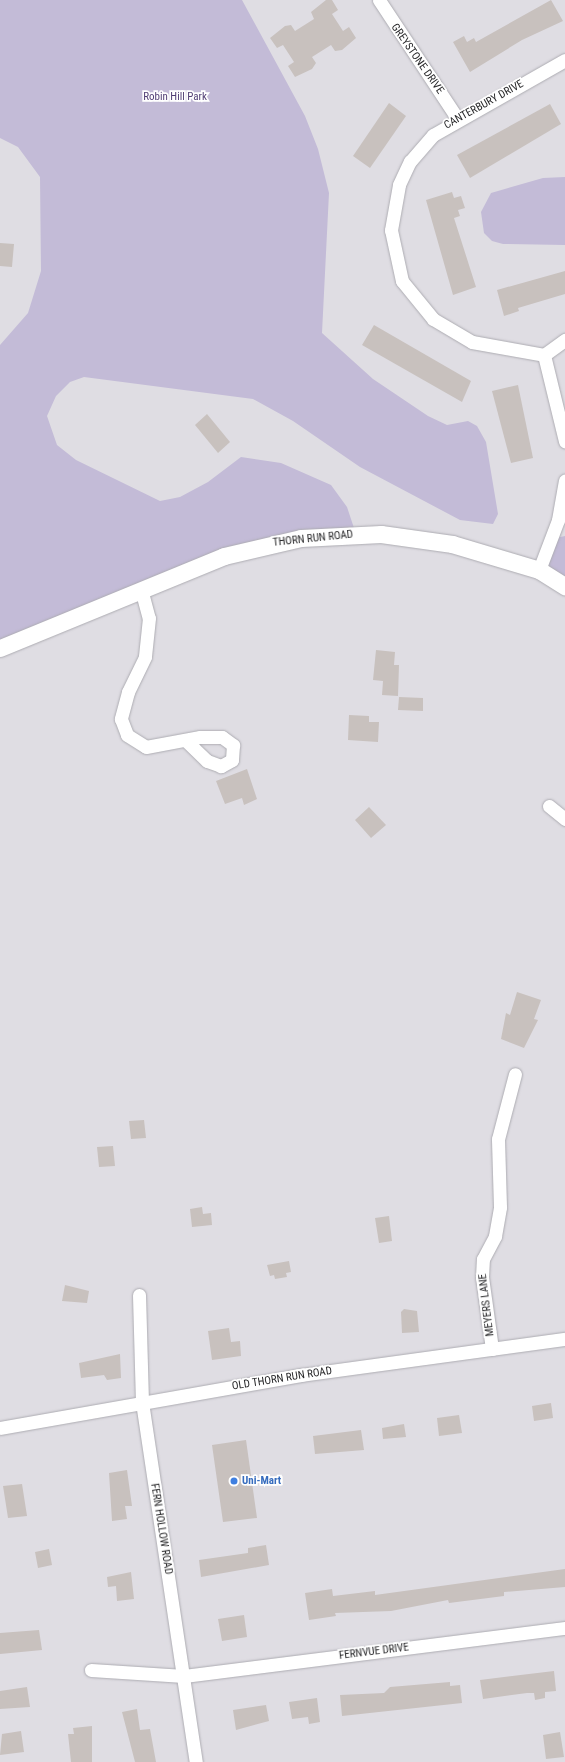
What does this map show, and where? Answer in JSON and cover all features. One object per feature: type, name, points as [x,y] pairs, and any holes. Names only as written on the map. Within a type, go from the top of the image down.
[{"type":"street","name":"GREYSTONE DRIVE","points":[[379,0],[457,118]]},
{"type":"street","name":"CANTERBURY DRIVE","points":[[544,355],[485,346],[446,330],[422,309],[396,265],[391,230],[399,185],[422,146],[457,118],[565,60]]},
{"type":"street","points":[[565,340],[544,355],[565,441]]},
{"type":"street","points":[[539,570],[558,520],[565,481]]},
{"type":"street","name":"THORN RUN ROAD","points":[[0,648],[141,589],[251,548],[302,538],[356,534],[401,535],[452,544],[539,570],[565,586]]},
{"type":"street","points":[[141,589],[149,618],[145,657],[128,692],[121,719],[127,734],[146,747],[185,740]]},
{"type":"street","points":[[549,806],[565,819]]},
{"type":"street","name":"MEYERS LANE","points":[[492,1349],[482,1277],[483,1258],[495,1236],[500,1207],[498,1139],[515,1074]]},
{"type":"street","name":"FERN HOLLOW ROAD","points":[[139,1295],[142,1402],[196,1762]]},
{"type":"street","name":"OLD THORN RUN ROAD","points":[[0,1428],[301,1375],[565,1339]]},
{"type":"street","name":"FERNVUE DRIVE","points":[[91,1670],[184,1676],[565,1628]]},
{"type":"green space","name":"Robin Hill Park","points":[[0,0],[242,0],[305,116],[318,149],[329,193],[322,333],[373,379],[428,416],[447,425],[468,421],[477,426],[486,442],[498,514],[493,524],[460,520],[360,467],[293,421],[253,399],[84,377],[70,382],[56,396],[47,416],[57,445],[76,460],[160,501],[180,497],[208,482],[241,457],[281,463],[331,485],[347,507],[356,534],[277,542],[0,648],[0,345],[28,313],[41,271],[40,177],[18,147],[0,138]]},
{"type":"green space","points":[[565,177],[565,245],[503,244],[492,241],[484,233],[481,212],[491,193],[543,178]]},
{"type":"green space","points":[[565,536],[565,586],[539,570],[551,539]]},
{"type":"building","points":[[326,0],[332,0],[338,10],[332,14],[343,31],[349,27],[356,38],[342,50],[335,51],[331,45],[312,57],[316,63],[312,69],[295,77],[288,66],[294,62],[283,45],[277,48],[270,38],[285,26],[291,25],[295,31],[314,19],[311,12]]},
{"type":"building","points":[[551,0],[563,21],[522,40],[470,72],[453,42],[464,36],[467,42],[474,38],[476,42]]},
{"type":"building","points":[[389,103],[406,116],[370,168],[353,156]]},
{"type":"building","points":[[550,104],[561,124],[470,178],[457,155]]},
{"type":"building","points":[[452,192],[454,198],[461,196],[465,208],[458,210],[460,216],[454,218],[476,287],[453,295],[426,200]]},
{"type":"building","points":[[0,243],[14,244],[12,267],[0,266]]},
{"type":"building","points":[[565,271],[565,294],[518,308],[519,311],[504,316],[497,290]]},
{"type":"building","points":[[374,325],[471,381],[462,402],[362,345]]},
{"type":"building","points":[[518,385],[533,458],[511,463],[492,391]]},
{"type":"building","points":[[207,414],[230,442],[218,453],[195,425]]},
{"type":"building","points":[[376,650],[395,652],[394,665],[399,665],[398,696],[382,695],[383,681],[373,680]]},
{"type":"building","points":[[399,697],[423,698],[423,711],[398,710]]},
{"type":"building","points":[[349,715],[369,716],[369,722],[379,722],[378,742],[348,740]]},
{"type":"building","points":[[247,769],[257,799],[244,805],[242,798],[225,804],[216,781]]},
{"type":"building","points":[[369,807],[386,825],[371,838],[355,820]]},
{"type":"building","points":[[517,992],[541,1000],[534,1019],[538,1020],[524,1048],[501,1039],[506,1013],[510,1015]]},
{"type":"building","points":[[144,1120],[146,1138],[131,1139],[129,1121]]},
{"type":"building","points":[[113,1146],[115,1166],[99,1167],[97,1147]]},
{"type":"building","points":[[202,1207],[203,1214],[211,1213],[212,1225],[192,1227],[190,1209]]},
{"type":"building","points":[[389,1216],[392,1241],[379,1243],[375,1218]]},
{"type":"building","points":[[289,1261],[291,1272],[286,1273],[287,1277],[275,1279],[274,1275],[270,1276],[267,1265]]},
{"type":"building","points":[[65,1285],[89,1291],[87,1303],[62,1301]]},
{"type":"building","points":[[404,1309],[417,1311],[419,1332],[402,1333],[401,1312]]},
{"type":"building","points":[[229,1328],[231,1342],[240,1341],[241,1356],[212,1360],[208,1331]]},
{"type":"building","points":[[120,1354],[121,1378],[107,1380],[104,1375],[81,1378],[79,1363]]},
{"type":"building","points":[[551,1403],[553,1418],[534,1421],[532,1406]]},
{"type":"building","points":[[459,1415],[462,1433],[439,1436],[437,1418]]},
{"type":"building","points":[[404,1424],[406,1437],[383,1439],[382,1428]]},
{"type":"building","points":[[361,1430],[364,1450],[315,1454],[313,1436]]},
{"type":"building","name":"Uni-Mart","points":[[246,1440],[257,1518],[223,1522],[212,1445]]},
{"type":"building","points":[[127,1470],[132,1506],[125,1506],[127,1519],[112,1521],[109,1473]]},
{"type":"building","points":[[22,1484],[27,1516],[8,1518],[3,1486]]},
{"type":"building","points":[[266,1545],[269,1565],[201,1577],[199,1560],[248,1553],[248,1548]]},
{"type":"building","points":[[49,1549],[52,1565],[38,1568],[35,1552]]},
{"type":"building","points":[[565,1569],[565,1587],[504,1592],[504,1596],[449,1603],[448,1600],[391,1611],[335,1613],[336,1616],[309,1620],[305,1593],[332,1589],[333,1596],[375,1591],[375,1595]]},
{"type":"building","points":[[131,1572],[134,1599],[117,1601],[116,1586],[108,1587],[107,1577]]},
{"type":"building","points":[[244,1615],[247,1637],[222,1641],[218,1619]]},
{"type":"building","points":[[39,1630],[42,1650],[0,1654],[0,1633]]},
{"type":"building","points":[[554,1671],[556,1691],[545,1692],[545,1698],[535,1700],[534,1693],[527,1693],[483,1699],[480,1680]]},
{"type":"building","points":[[450,1682],[450,1686],[460,1685],[462,1703],[342,1716],[340,1695],[384,1693],[390,1687]]},
{"type":"building","points":[[27,1687],[30,1707],[0,1709],[0,1691]]},
{"type":"building","points":[[317,1698],[320,1722],[309,1724],[308,1717],[292,1719],[289,1702]]},
{"type":"building","points":[[266,1705],[269,1721],[236,1730],[233,1710]]},
{"type":"building","points":[[137,1709],[140,1730],[150,1729],[156,1762],[135,1762],[122,1712]]},
{"type":"building","points":[[92,1726],[92,1762],[71,1762],[68,1734],[74,1734],[73,1728]]},
{"type":"building","points":[[21,1731],[24,1752],[0,1755],[2,1734]]},
{"type":"building","points":[[560,1732],[564,1757],[546,1759],[543,1735]]},
{"type":"place","name":"Uni-Mart","points":[[234,1481]]}]
